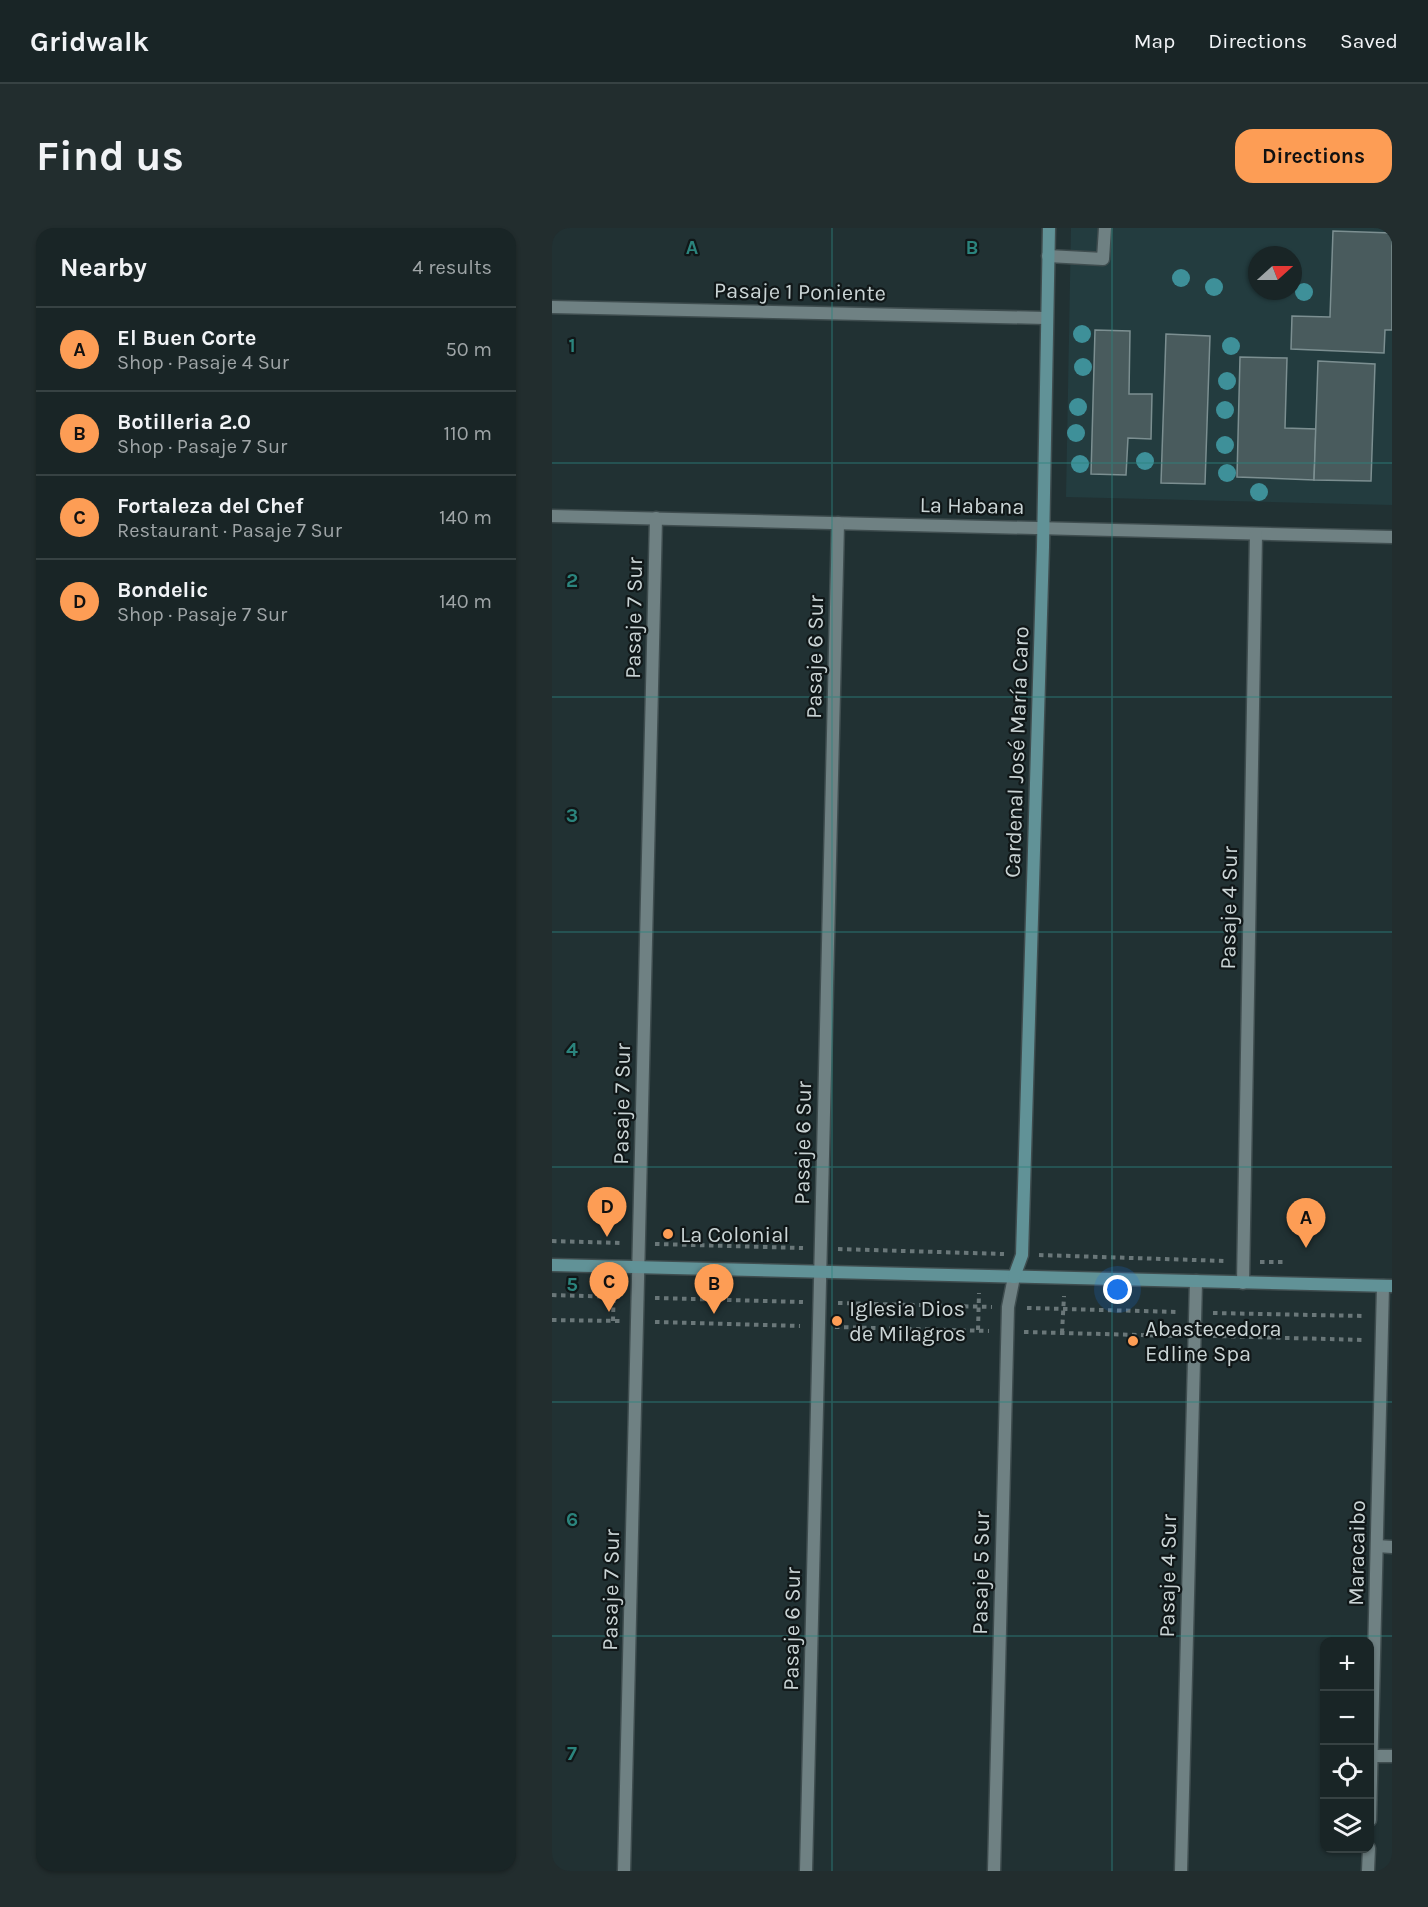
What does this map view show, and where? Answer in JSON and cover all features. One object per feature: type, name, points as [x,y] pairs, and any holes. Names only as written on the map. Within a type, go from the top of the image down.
[{"type":"street","name":"Cardenal José María Caro","points":[[1014,1277],[1022,1255],[1043,529],[1049,228]]},
{"type":"street","points":[[1048,256],[1103,260],[1105,228]]},
{"type":"street","name":"Pasaje 1 Poniente","points":[[552,307],[1046,318]]},
{"type":"street","name":"La Habana","points":[[552,516],[1392,537]]},
{"type":"street","name":"Pasaje 7 Sur","points":[[624,1871],[656,518]]},
{"type":"street","name":"Pasaje 6 Sur","points":[[806,1871],[838,523]]},
{"type":"street","name":"Pasaje 4 Sur","points":[[1243,1282],[1256,534]]},
{"type":"street","points":[[552,1265],[1388,1286]]},
{"type":"street","name":"Pasaje 5 Sur","points":[[994,1871],[1008,1307],[1014,1277]]},
{"type":"street","name":"Pasaje 4 Sur","points":[[1181,1871],[1196,1281]]},
{"type":"street","name":"Maracaibo","points":[[1371,1745],[1382,1341],[1388,1286]]},
{"type":"street","points":[[1377,1546],[1392,1547]]},
{"type":"street","points":[[1374,1756],[1392,1756]]},
{"type":"street","points":[[1368,1871],[1369,1853]]},
{"type":"path","points":[[552,1241],[1289,1262]]},
{"type":"path","points":[[552,1296],[1383,1317]]},
{"type":"path","points":[[552,1320],[1382,1341]]},
{"type":"shaded area","points":[[1071,228],[1392,228],[1392,505],[1066,497]]},
{"type":"building","points":[[1333,231],[1392,233],[1392,330],[1385,330],[1384,353],[1291,349],[1292,316],[1330,317]]},
{"type":"building","points":[[1095,330],[1130,331],[1129,394],[1152,394],[1151,439],[1128,438],[1126,475],[1091,474]]},
{"type":"building","points":[[1166,334],[1210,336],[1205,484],[1161,483]]},
{"type":"building","points":[[1240,357],[1287,358],[1285,428],[1316,429],[1314,480],[1237,477]]},
{"type":"building","points":[[1318,361],[1375,364],[1371,481],[1314,480]]},
{"type":"place","name":"La Colonial","points":[[668,1234]]},
{"type":"place","name":"Bondelic","points":[[607,1237]]},
{"type":"place","name":"El Buen Corte","points":[[1306,1248]]},
{"type":"place","name":"Fortaleza del Chef","points":[[609,1312]]},
{"type":"place","name":"Botilleria 2.0","points":[[714,1314]]},
{"type":"place","name":"Iglesia Dios de Milagros","points":[[837,1321]]},
{"type":"place","name":"Abastecedora Edline Spa","points":[[1133,1341]]}]
